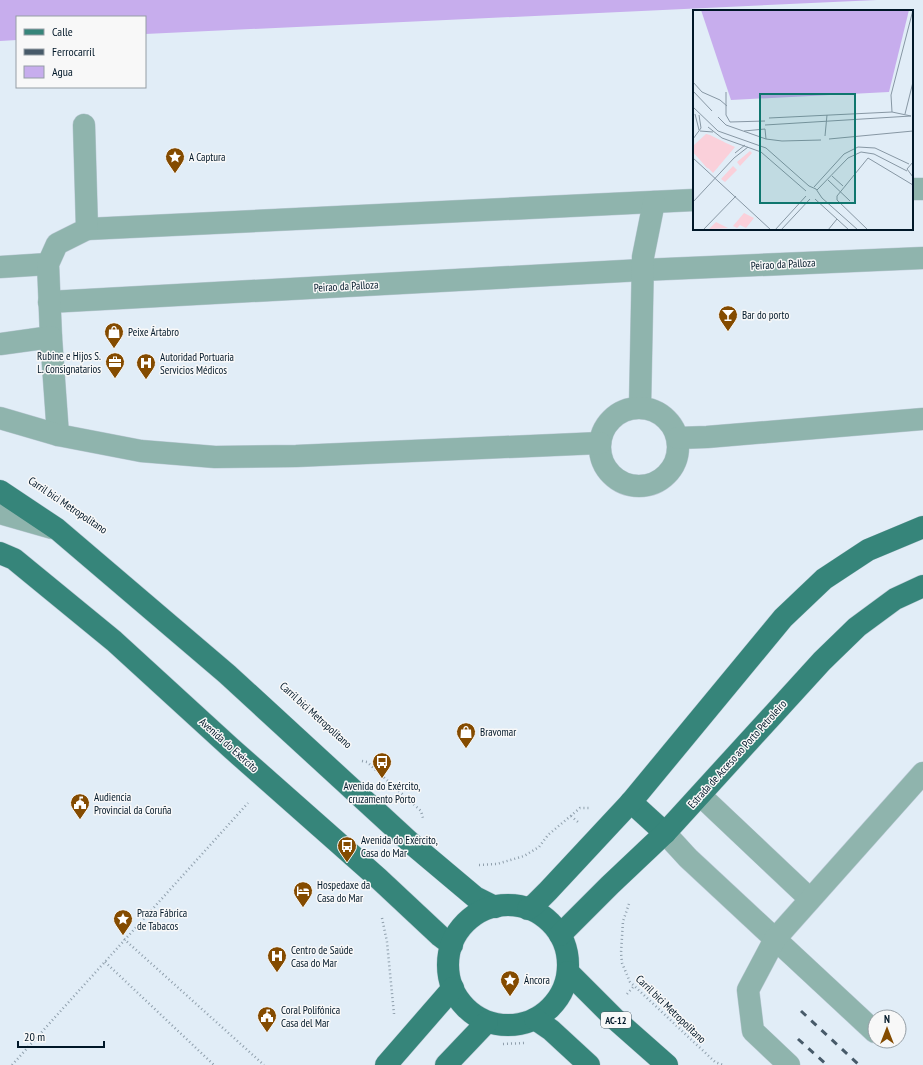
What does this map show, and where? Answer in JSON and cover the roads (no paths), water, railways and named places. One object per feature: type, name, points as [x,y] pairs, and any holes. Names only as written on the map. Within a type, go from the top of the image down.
[{"type":"main road","points":[[0,491],[57,530],[227,674],[412,844],[475,897],[495,907]]},
{"type":"main road","points":[[528,909],[535,904],[629,804],[784,618],[824,580],[868,550],[916,528],[923,527]]},
{"type":"main road","name":"Avenida do Exército","points":[[0,553],[14,560],[114,641],[231,748],[378,878],[440,936],[452,945]]},
{"type":"main road","name":"Estrada de Acceso ao Porto Petroleiro","points":[[560,935],[665,833],[822,661],[857,627],[895,598],[923,586]]},
{"type":"main road","points":[[629,804],[665,833]]},
{"type":"main road","points":[[513,906],[528,909],[549,921],[560,935],[567,950],[568,972],[559,999],[546,1013],[535,1019],[512,1026],[487,1022],[468,1010],[453,988],[448,968],[452,945],[461,929],[473,916],[495,907],[513,906]]},
{"type":"main road","name":"AC-12","points":[[568,972],[616,1020],[667,1065]]},
{"type":"main road","points":[[386,1065],[453,988]]},
{"type":"main road","points":[[535,1019],[551,1030],[589,1065]]},
{"type":"main road","points":[[446,1065],[487,1022]]},
{"type":"street","points":[[84,125],[87,229]]},
{"type":"street","points":[[58,435],[49,302],[48,264],[57,244],[87,229],[693,200]]},
{"type":"street","points":[[640,407],[642,270],[643,257],[654,202]]},
{"type":"street","name":"Peirao da Palloza","points":[[49,302],[642,270],[923,258]]},
{"type":"street","points":[[0,267],[48,264]]},
{"type":"street","points":[[0,344],[52,337]]},
{"type":"street","points":[[640,407],[654,410],[673,425],[678,438],[679,456],[673,468],[663,480],[643,487],[629,485],[616,480],[606,469],[601,457],[600,443],[606,426],[615,416],[627,409],[640,407]]},
{"type":"street","points":[[0,418],[58,435],[142,451],[216,457],[296,456],[600,443]]},
{"type":"street","points":[[678,438],[923,419]]},
{"type":"street","points":[[0,513],[57,530]]},
{"type":"street","points":[[789,1065],[753,1031],[748,990],[775,939],[923,773]]},
{"type":"street","points":[[700,795],[810,899]]},
{"type":"street","points":[[665,833],[688,858],[867,1025]]},
{"type":"water","points":[[0,0],[877,0],[146,34],[146,16],[16,16],[16,40],[0,41]]},
{"type":"railway","points":[[801,1011],[859,1065]]},
{"type":"railway","points":[[798,1039],[827,1065]]},
{"type":"place","name":"A Captura","points":[[175,174]]},
{"type":"place","name":"Bar do porto","points":[[728,332]]},
{"type":"place","name":"Peixe Ártabro","points":[[114,349]]},
{"type":"place","name":"Rubine e Hijos S. L. Consignatarios","points":[[115,379]]},
{"type":"place","name":"Autoridad Portuaria Servicios Médicos","points":[[146,380]]},
{"type":"place","name":"Bravomar","points":[[466,749]]},
{"type":"place","name":"Avenida do Exército, cruzamento Porto","points":[[382,779]]},
{"type":"place","name":"Audiencia Provincial da Coruña","points":[[80,820]]},
{"type":"place","name":"Avenida do Exército, Casa do Mar","points":[[347,863]]},
{"type":"place","name":"Hospedaxe da Casa do Mar","points":[[303,908]]},
{"type":"place","name":"Praza Fábrica de Tabacos","points":[[123,936]]},
{"type":"place","name":"Centro de Saúde Casa do Mar","points":[[277,973]]},
{"type":"place","name":"Áncora","points":[[510,997]]},
{"type":"place","name":"Coral Polifónica Casa del Mar","points":[[267,1033]]}]
